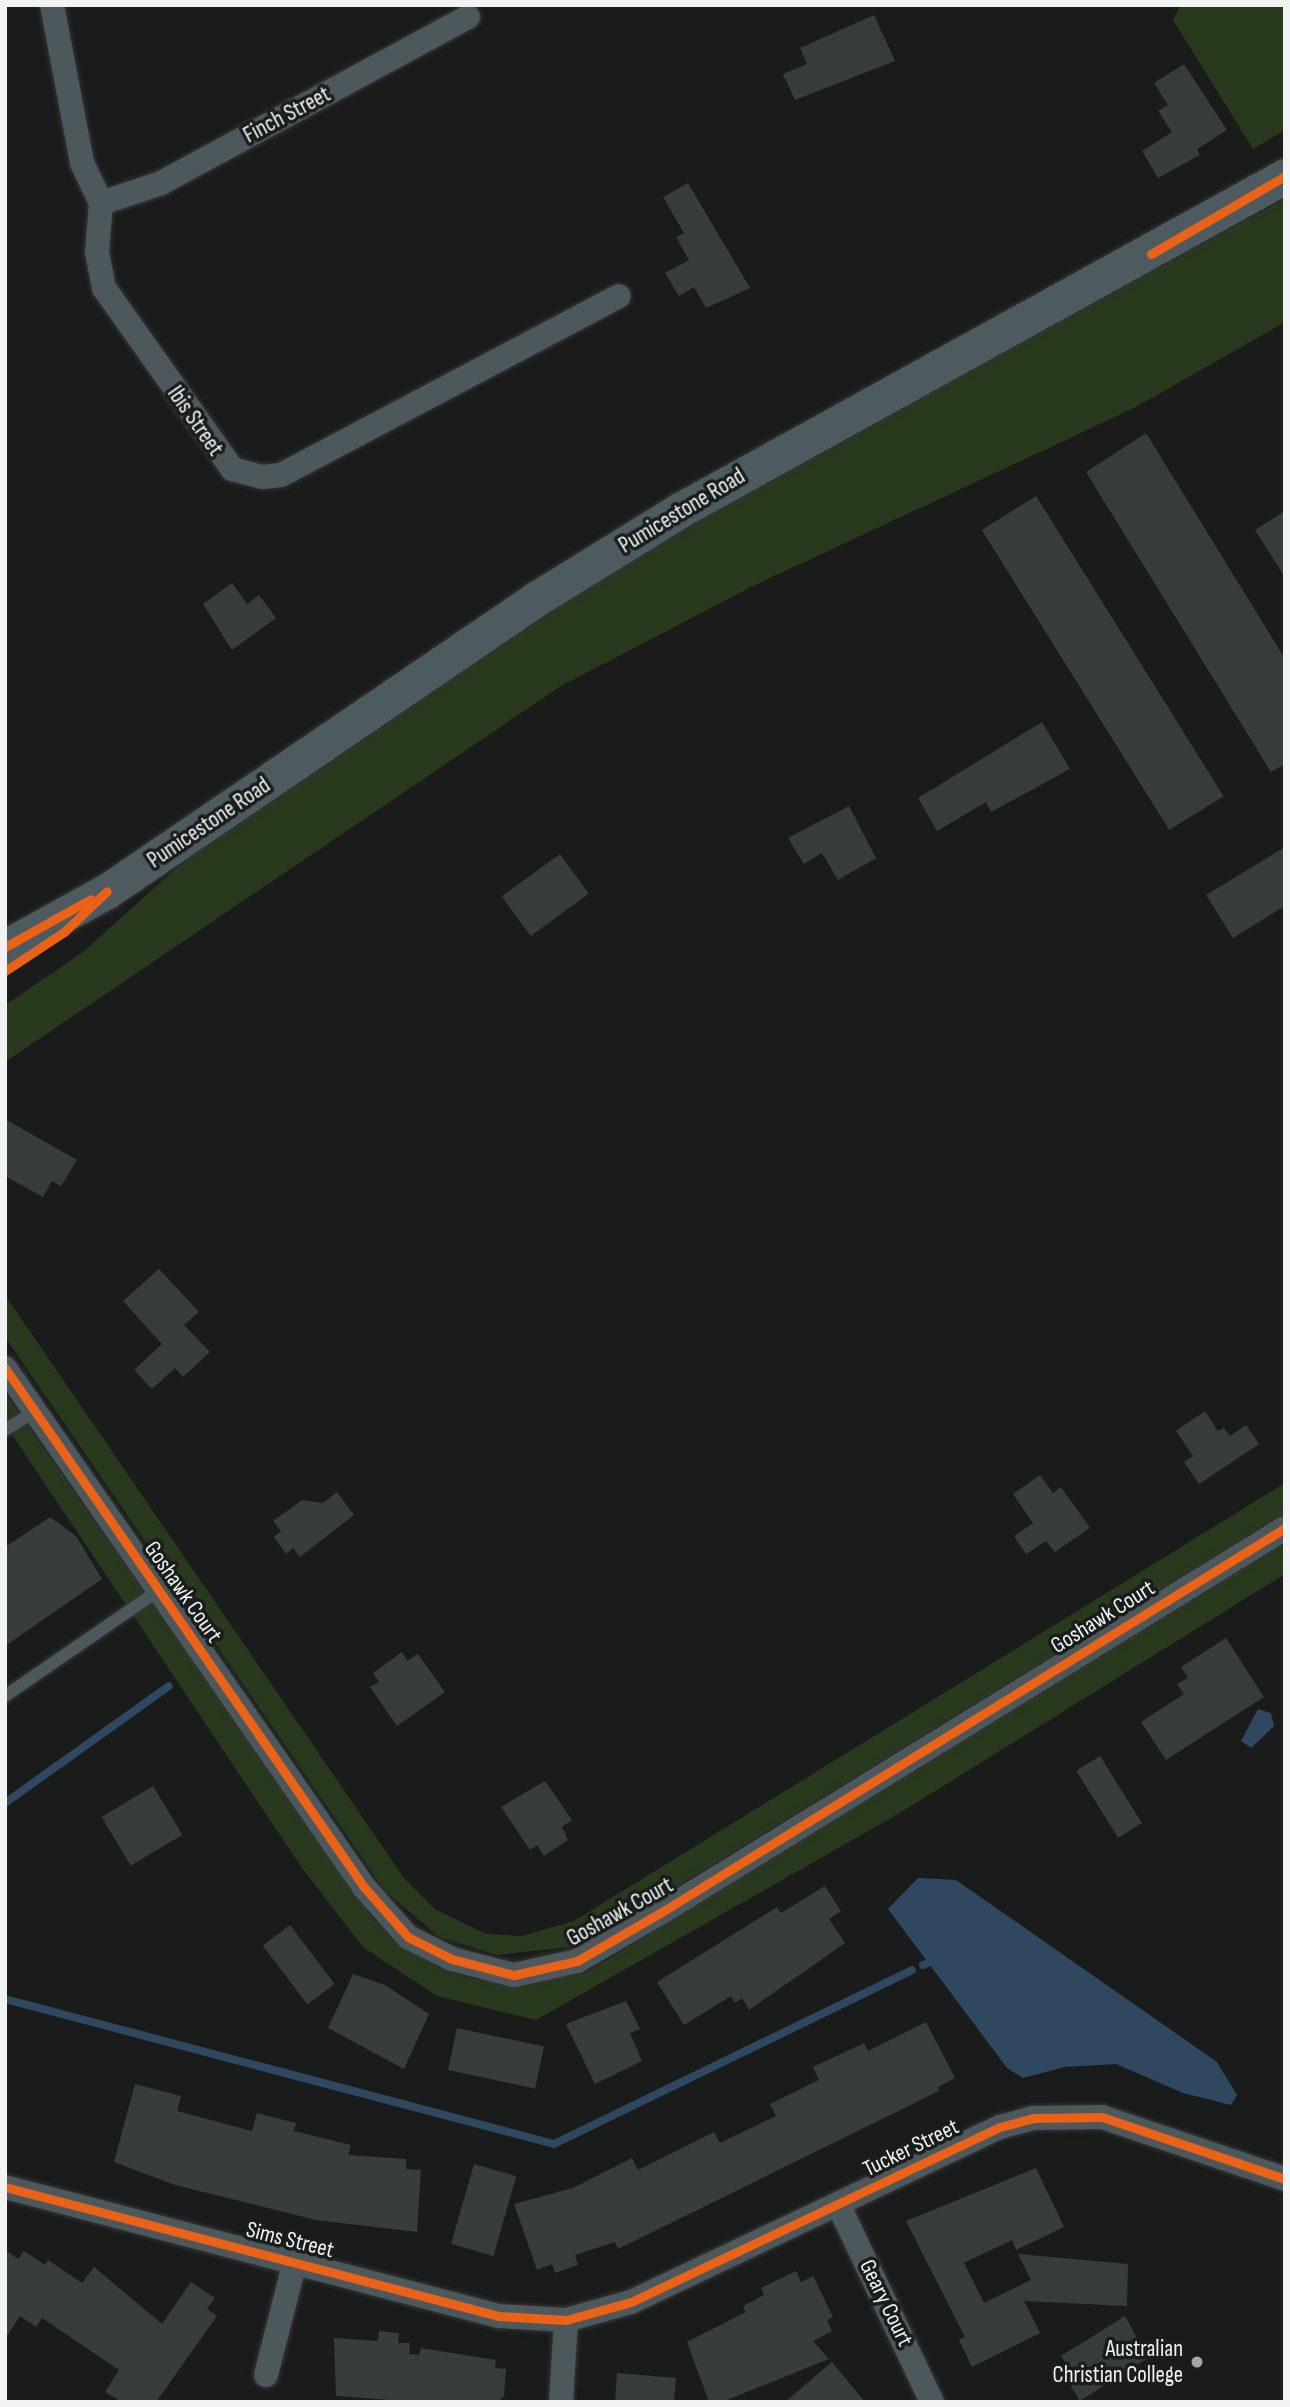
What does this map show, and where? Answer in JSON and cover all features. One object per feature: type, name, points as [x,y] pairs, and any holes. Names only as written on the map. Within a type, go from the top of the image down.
[{"type":"main road","name":"Pumicestone Road","points":[[5,947],[107,891],[536,599],[680,510],[1285,176]]},
{"type":"main road","name":"Pumicestone Road","points":[[5,971],[64,932],[107,891]]},
{"type":"street","points":[[52,5],[82,163],[101,203]]},
{"type":"street","name":"Finch Street","points":[[101,203],[161,183],[468,17]]},
{"type":"street","name":"Ibis Street","points":[[101,203],[97,252],[104,288],[220,460],[244,474],[281,475],[619,296]]},
{"type":"street","name":"Goshawk Court","points":[[5,1368],[364,1887],[408,1937],[452,1959],[514,1975],[577,1961],[666,1910],[1285,1528]]},
{"type":"street","name":"Tucker Street","points":[[566,2320],[631,2302],[1000,2127],[1065,2116],[1137,2126],[1285,2179]]},
{"type":"street","name":"Sims Street","points":[[5,2187],[499,2316],[566,2320]]},
{"type":"street","name":"Geary Court","points":[[838,2204],[932,2402]]},
{"type":"street","points":[[266,2375],[295,2261]]},
{"type":"street","points":[[561,2402],[566,2320]]},
{"type":"lane","points":[[5,1430],[35,1411]]},
{"type":"lane","points":[[5,1696],[158,1591]]},
{"type":"green space","points":[[1180,5],[1285,5],[1285,130],[1253,149],[1173,20]]},
{"type":"green space","points":[[1285,199],[1285,322],[1134,408],[751,587],[561,686],[5,1062],[5,1005],[82,953],[194,852],[498,645],[650,546],[799,461]]},
{"type":"green space","points":[[5,1295],[404,1878],[436,1910],[486,1934],[522,1936],[574,1921],[1285,1483],[1285,1513],[606,1930],[568,1947],[497,1955],[439,1937],[385,1891],[5,1337]]},
{"type":"green space","points":[[5,1393],[374,1920],[435,1966],[467,1978],[516,1985],[585,1973],[1285,1542],[1285,1574],[898,1814],[536,2020],[437,1996],[363,1947],[302,1868],[5,1424]]},
{"type":"water","points":[[1258,1709],[1271,1713],[1274,1726],[1251,1748],[1241,1741]]},
{"type":"water","points":[[918,1878],[956,1880],[1217,2062],[1237,2095],[1231,2105],[1183,2093],[1116,2064],[1065,2067],[1023,2078],[1007,2068],[888,1909]]},
{"type":"building","points":[[874,15],[895,61],[795,100],[783,74],[807,64],[800,48]]},
{"type":"building","points":[[1184,64],[1227,130],[1197,149],[1200,155],[1158,178],[1142,151],[1172,132],[1158,111],[1168,105],[1154,83]]},
{"type":"building","points":[[688,183],[750,288],[706,308],[694,287],[679,296],[665,273],[689,260],[676,237],[684,233],[663,197]]},
{"type":"building","points":[[1146,433],[1285,659],[1285,764],[1271,772],[1086,472]]},
{"type":"building","points":[[1036,496],[1224,796],[1169,830],[982,530]]},
{"type":"building","points":[[1285,511],[1285,577],[1255,530]]},
{"type":"building","points":[[232,583],[247,604],[259,595],[276,618],[232,650],[203,604]]},
{"type":"building","points":[[1042,722],[1070,769],[991,812],[986,802],[937,831],[918,798]]},
{"type":"building","points":[[849,806],[876,858],[838,880],[822,853],[804,864],[788,838]]},
{"type":"building","points":[[1285,847],[1285,906],[1233,938],[1206,895]]},
{"type":"building","points":[[560,854],[589,894],[531,936],[502,896]]},
{"type":"building","points":[[5,1119],[77,1160],[61,1186],[52,1181],[43,1197],[5,1176]]},
{"type":"building","points":[[159,1269],[199,1312],[184,1325],[210,1352],[183,1377],[175,1368],[152,1389],[134,1370],[162,1344],[123,1301]]},
{"type":"building","points":[[1205,1411],[1218,1431],[1224,1428],[1230,1436],[1246,1425],[1259,1444],[1199,1484],[1184,1462],[1193,1456],[1176,1431]]},
{"type":"building","points":[[1040,1475],[1053,1493],[1061,1487],[1090,1528],[1055,1552],[1046,1541],[1026,1554],[1014,1536],[1033,1523],[1013,1494]]},
{"type":"building","points":[[337,1492],[354,1515],[300,1557],[293,1548],[286,1554],[274,1537],[281,1531],[273,1521],[302,1500],[323,1503]]},
{"type":"building","points":[[50,1517],[76,1536],[102,1579],[5,1646],[5,1547]]},
{"type":"building","points":[[1226,1638],[1264,1697],[1166,1760],[1141,1722],[1184,1694],[1177,1684],[1188,1678],[1181,1667]]},
{"type":"building","points":[[402,1652],[407,1661],[418,1654],[445,1692],[397,1726],[370,1687],[379,1682],[373,1673]]},
{"type":"building","points":[[1100,1756],[1142,1823],[1118,1838],[1076,1771]]},
{"type":"building","points":[[545,1781],[572,1820],[562,1827],[568,1840],[544,1856],[537,1845],[530,1850],[501,1807]]},
{"type":"building","points":[[153,1786],[182,1835],[131,1866],[102,1817]]},
{"type":"building","points":[[825,1886],[841,1911],[829,1919],[845,1943],[749,2010],[742,1998],[735,2003],[731,1996],[684,2025],[657,1982],[777,1907],[781,1913]]},
{"type":"building","points":[[290,1925],[335,1984],[307,2005],[263,1945]]},
{"type":"building","points":[[353,1974],[385,1985],[429,2014],[404,2069],[328,2028]]},
{"type":"building","points":[[626,2001],[640,2029],[630,2033],[642,2061],[595,2084],[566,2024]]},
{"type":"building","points":[[926,2022],[955,2078],[938,2087],[939,2091],[618,2249],[615,2242],[575,2255],[578,2265],[555,2273],[552,2264],[537,2270],[514,2204],[573,2188],[632,2158],[638,2170],[714,2132],[720,2143],[776,2116],[770,2104],[819,2080],[813,2067],[864,2043],[868,2051]]},
{"type":"building","points":[[457,2028],[544,2047],[535,2089],[448,2070]]},
{"type":"building","points":[[135,2084],[181,2096],[177,2111],[252,2131],[257,2113],[296,2123],[294,2131],[351,2145],[348,2155],[406,2159],[406,2169],[421,2170],[417,2232],[316,2220],[175,2185],[114,2162]]},
{"type":"building","points":[[474,2164],[516,2176],[493,2256],[451,2244]]},
{"type":"building","points":[[1036,2168],[1064,2227],[1016,2250],[1012,2240],[964,2263],[984,2303],[1031,2280],[1018,2254],[1128,2264],[1127,2306],[1024,2301],[1040,2333],[972,2367],[959,2340],[965,2337],[906,2221]]},
{"type":"building","points":[[5,2250],[18,2259],[24,2251],[45,2265],[48,2260],[82,2283],[94,2267],[162,2324],[191,2282],[215,2298],[207,2309],[217,2316],[156,2402],[122,2402],[105,2392],[119,2370],[42,2318],[36,2327],[20,2316],[5,2339]]},
{"type":"building","points":[[796,2271],[801,2282],[813,2276],[833,2317],[827,2320],[832,2331],[813,2341],[829,2359],[722,2402],[709,2402],[687,2342],[746,2312],[743,2306],[764,2295],[761,2288]]},
{"type":"building","points":[[1125,2316],[1148,2358],[1080,2401],[1064,2375],[1071,2371],[1061,2356]]},
{"type":"building","points":[[379,2331],[399,2333],[398,2343],[410,2343],[409,2354],[419,2355],[421,2348],[496,2360],[495,2368],[506,2369],[504,2396],[498,2402],[418,2402],[336,2396],[334,2338],[378,2341]]},
{"type":"building","points":[[832,2362],[865,2402],[785,2402]]},
{"type":"building","points":[[617,2373],[676,2378],[674,2402],[615,2402]]},
{"type":"waterway","points":[[5,1803],[169,1686]]},
{"type":"waterway","points":[[923,1965],[928,1963]]},
{"type":"waterway","points":[[5,1999],[554,2144],[912,1970]]},
{"type":"cycle path","points":[[1151,254],[1285,176]]},
{"type":"cycle path","points":[[5,971],[64,932],[107,891]]},
{"type":"cycle path","points":[[5,947],[91,899]]},
{"type":"cycle path","points":[[5,1368],[364,1887],[408,1937],[452,1959],[514,1975],[577,1961],[665,1910],[1285,1528]]},
{"type":"cycle path","points":[[5,2187],[499,2316],[566,2320],[631,2302],[1000,2127],[1033,2118],[1102,2117],[1285,2179]]},
{"type":"place","name":"Australian Christian College","points":[[1197,2362]]}]
